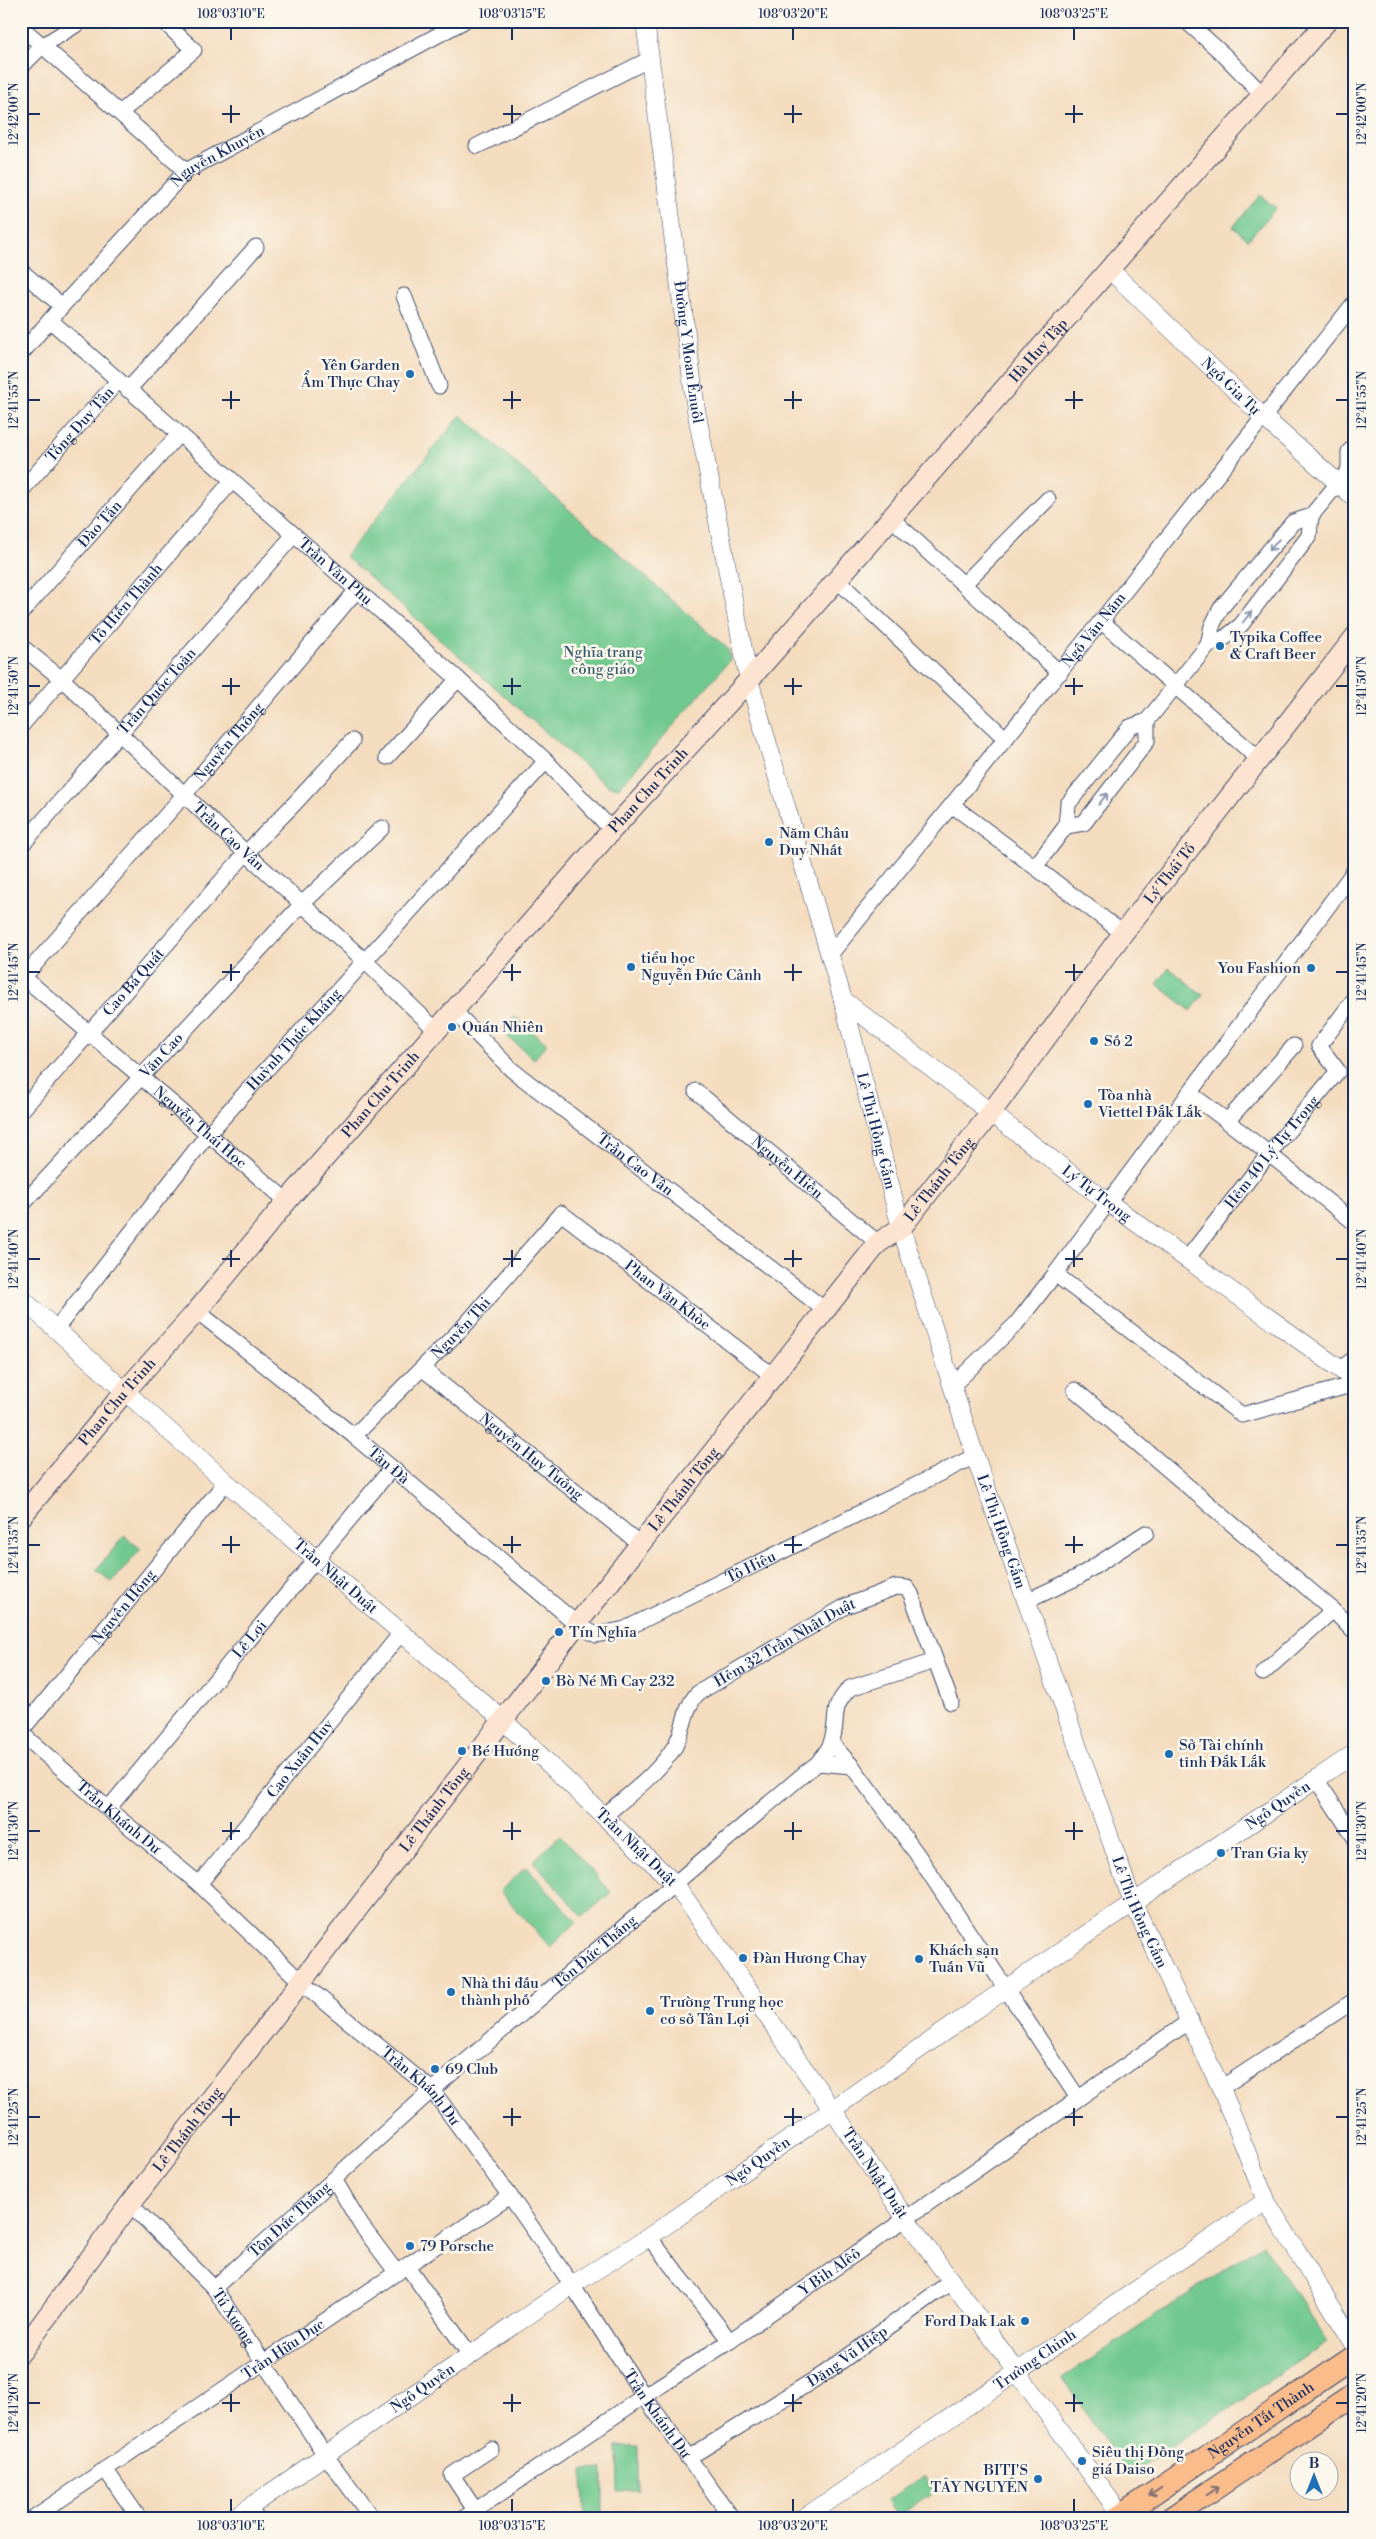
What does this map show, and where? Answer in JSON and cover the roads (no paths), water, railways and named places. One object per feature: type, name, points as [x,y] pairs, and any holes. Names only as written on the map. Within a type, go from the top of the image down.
[{"type":"main road","name":"Hà Huy Tập","points":[[749,680],[1327,21]]},
{"type":"main road","name":"Lý Thái Tổ","points":[[990,1114],[1123,933],[1355,636]]},
{"type":"main road","name":"Phan Chu Trinh","points":[[21,1516],[126,1390],[197,1311],[287,1201],[612,830],[749,680]]},
{"type":"main road","name":"Lê Thánh Tông","points":[[21,2352],[130,2204],[577,1624],[824,1309],[878,1243],[902,1228],[990,1114]]},
{"type":"main road","name":"Nguyễn Tất Thành","points":[[1119,2516],[1355,2356]]},
{"type":"main road","name":"Nguyễn Tất Thành","points":[[1172,2518],[1355,2394]]},
{"type":"street","points":[[21,67],[42,46],[82,21]]},
{"type":"street","points":[[120,113],[194,50],[163,21]]},
{"type":"street","name":"Nguyễn Khuyến","points":[[21,354],[62,306],[186,171],[464,21]]},
{"type":"street","name":"Đường Y Moan Ênuôl","points":[[645,21],[696,410],[749,680]]},
{"type":"street","points":[[1186,21],[1224,55],[1262,94]]},
{"type":"street","points":[[21,27],[186,171]]},
{"type":"street","points":[[477,146],[650,59]]},
{"type":"street","name":"Tống Duy Tân","points":[[21,491],[256,247]]},
{"type":"street","name":"Ngô Gia Tự","points":[[1109,269],[1262,416],[1355,498]]},
{"type":"street","points":[[21,271],[62,306]]},
{"type":"street","points":[[404,296],[439,386]]},
{"type":"street","name":"Ngô Văn Năm","points":[[829,956],[1060,673],[1262,416],[1355,302]]},
{"type":"street","name":"Trần Văn Phụ","points":[[51,321],[458,679],[546,761],[612,830]]},
{"type":"street","name":"Đào Tấn","points":[[21,613],[179,434]]},
{"type":"street","points":[[1208,645],[1212,626],[1221,608],[1293,522],[1311,516],[1352,469],[1349,452],[1355,445]]},
{"type":"street","name":"Tô Hiến Thành","points":[[21,726],[63,680],[232,481]]},
{"type":"street","points":[[964,584],[1048,499]]},
{"type":"street","points":[[1035,867],[1066,826],[1068,804],[1130,727],[1147,721],[1208,645],[1226,637],[1241,625],[1310,536],[1311,516]]},
{"type":"street","points":[[891,518],[1060,673]]},
{"type":"street","name":"Trần Quốc Toản","points":[[21,846],[118,733],[294,536]]},
{"type":"street","points":[[837,580],[1006,739]]},
{"type":"street","name":"Nguyễn Thông","points":[[22,977],[184,795],[356,591]]},
{"type":"street","points":[[1101,621],[1259,759]]},
{"type":"street","name":"Trần Cao Vân","points":[[21,646],[63,680],[246,853],[366,962],[436,1030]]},
{"type":"street","points":[[387,757],[458,679]]},
{"type":"street","name":"Lê Thị Hồng Gấm","points":[[749,680],[843,1000],[902,1228],[975,1456],[1134,1903],[1191,2020],[1221,2088],[1266,2201],[1355,2345]]},
{"type":"street","points":[[1066,826],[1084,823],[1147,741],[1147,721]]},
{"type":"street","name":"Cao Bá Quát","points":[[21,1111],[246,853],[296,803],[352,741]]},
{"type":"street","name":"Huỳnh Thúc Kháng","points":[[56,1329],[208,1134],[366,962],[546,761]]},
{"type":"street","points":[[952,805],[1123,933]]},
{"type":"street","name":"Văn Cao","points":[[21,1206],[302,904],[382,828]]},
{"type":"street","points":[[953,1385],[1016,1324],[1109,1203],[1355,870]]},
{"type":"street","name":"Nguyễn Thái Học","points":[[22,977],[142,1076],[287,1201]]},
{"type":"street","name":"Hẻm 40 Lý Tự Trọng","points":[[1186,1260],[1268,1155],[1338,1072],[1319,1046],[1355,998]]},
{"type":"street","name":"Lý Tự Trọng","points":[[843,1000],[1109,1203],[1355,1380]]},
{"type":"street","name":"Trần Cao Vân","points":[[454,1011],[512,1070],[824,1309]]},
{"type":"street","points":[[1228,1120],[1294,1046]]},
{"type":"street","name":"Nguyễn Hiền","points":[[696,1091],[878,1243]]},
{"type":"street","points":[[1189,1094],[1228,1120],[1268,1155],[1355,1223]]},
{"type":"street","name":"Nguyễn Thi","points":[[354,1436],[468,1322],[561,1213]]},
{"type":"street","name":"Phan Văn Khòe","points":[[561,1213],[773,1376]]},
{"type":"street","points":[[1055,1274],[1242,1415],[1355,1384]]},
{"type":"street","name":"Trần Nhật Duật","points":[[21,1298],[126,1390],[226,1482],[317,1558],[503,1720],[674,1884],[906,2218],[1019,2372],[1119,2516]]},
{"type":"street","name":"Tản Đà","points":[[197,1311],[354,1436],[577,1624]]},
{"type":"street","points":[[1340,1369],[1355,1358]]},
{"type":"street","name":"Nguyễn Huy Tưởng","points":[[422,1368],[640,1544]]},
{"type":"street","points":[[1075,1390],[1332,1610],[1355,1633]]},
{"type":"street","name":"Tô Hiệu","points":[[577,1624],[596,1635],[625,1629],[975,1456]]},
{"type":"street","name":"Lê Lợi","points":[[108,1809],[392,1468]]},
{"type":"street","name":"Nguyên Hồng","points":[[21,1732],[226,1482]]},
{"type":"street","points":[[1027,1601],[1078,1577],[1146,1533]]},
{"type":"street","name":"Hẻm 32 Trần Nhật Duật","points":[[604,1816],[663,1763],[676,1744],[689,1705],[698,1693],[846,1606],[896,1587],[906,1588],[920,1618],[951,1702]]},
{"type":"street","points":[[1263,1673],[1332,1610]]},
{"type":"street","name":"Cao Xuân Huy","points":[[199,1884],[401,1633]]},
{"type":"street","points":[[936,1661],[850,1688],[840,1698],[835,1712],[831,1743],[852,1766],[917,1854],[1078,2098]]},
{"type":"street","name":"Trần Khánh Dư","points":[[21,1732],[108,1809],[199,1884],[302,1983],[432,2090],[510,2196],[572,2285],[644,2396],[732,2518]]},
{"type":"street","name":"Tôn Đức Thắng","points":[[214,2288],[432,2090],[818,1764],[831,1743]]},
{"type":"street","name":"Ngô Quyền","points":[[234,2518],[253,2513],[326,2456],[470,2355],[572,2285],[649,2237],[1007,1988],[1355,1753]]},
{"type":"street","points":[[818,1764],[852,1766]]},
{"type":"street","points":[[1316,1779],[1355,1838]]},
{"type":"street","points":[[1221,2088],[1355,2000]]},
{"type":"street","name":"Y Bih Alêô","points":[[470,2514],[644,2396],[730,2341],[1191,2020]]},
{"type":"street","points":[[334,2179],[361,2225],[402,2270],[470,2355]]},
{"type":"street","name":"Trần Hữu Dực","points":[[33,2518],[510,2196]]},
{"type":"street","name":"Trường Chinh","points":[[804,2518],[1266,2201]]},
{"type":"street","name":"Tú Xương","points":[[130,2204],[214,2288],[326,2456],[372,2518]]},
{"type":"street","points":[[649,2237],[730,2341]]},
{"type":"street","name":"Đặng Vũ Hiệp","points":[[688,2458],[825,2373],[952,2281]]},
{"type":"street","points":[[470,2514],[452,2475],[491,2449]]},
{"type":"street","points":[[105,2470],[139,2518]]},
{"type":"place","name":"Yên Garden Ẩm Thực Chay","points":[[410,374]]},
{"type":"place","name":"Typika Coffee & Craft Beer","points":[[1220,646]]},
{"type":"place","name":"Năm Châu Duy Nhất","points":[[769,842]]},
{"type":"place","name":"tiểu học Nguyễn Đức Cảnh","points":[[631,967]]},
{"type":"place","name":"You Fashion","points":[[1311,968]]},
{"type":"place","name":"Quán Nhiên","points":[[452,1027]]},
{"type":"place","name":"Số 2","points":[[1094,1041]]},
{"type":"place","name":"Tòa nhà Viettel Đắk Lắk","points":[[1088,1104]]},
{"type":"place","name":"Tín Nghĩa","points":[[559,1632]]},
{"type":"place","name":"Bò Né Mì Cay 232","points":[[546,1681]]},
{"type":"place","name":"Bé Hướng","points":[[462,1751]]},
{"type":"place","name":"Sở Tài chính tỉnh Đắk Lắk","points":[[1169,1754]]},
{"type":"place","name":"Tran Gia ky","points":[[1221,1853]]},
{"type":"place","name":"Đàn Hương Chay","points":[[743,1958]]},
{"type":"place","name":"Khách sạn Tuấn Vũ","points":[[919,1959]]},
{"type":"place","name":"Nhà thi đấu thành phố","points":[[451,1992]]},
{"type":"place","name":"Trường Trung học cơ sở Tân Lợi","points":[[650,2011]]},
{"type":"place","name":"69 Club","points":[[435,2069]]},
{"type":"place","name":"79 Porsche","points":[[410,2246]]},
{"type":"place","name":"Ford Dak Lak","points":[[1025,2321]]},
{"type":"place","name":"Siêu thị Đồng giá Daiso","points":[[1082,2461]]},
{"type":"place","name":"BITI'S TÂY NGUYÊN","points":[[1038,2479]]},
{"type":"park label","name":"Nghĩa trang công giáo","points":[[603,660]]}]
